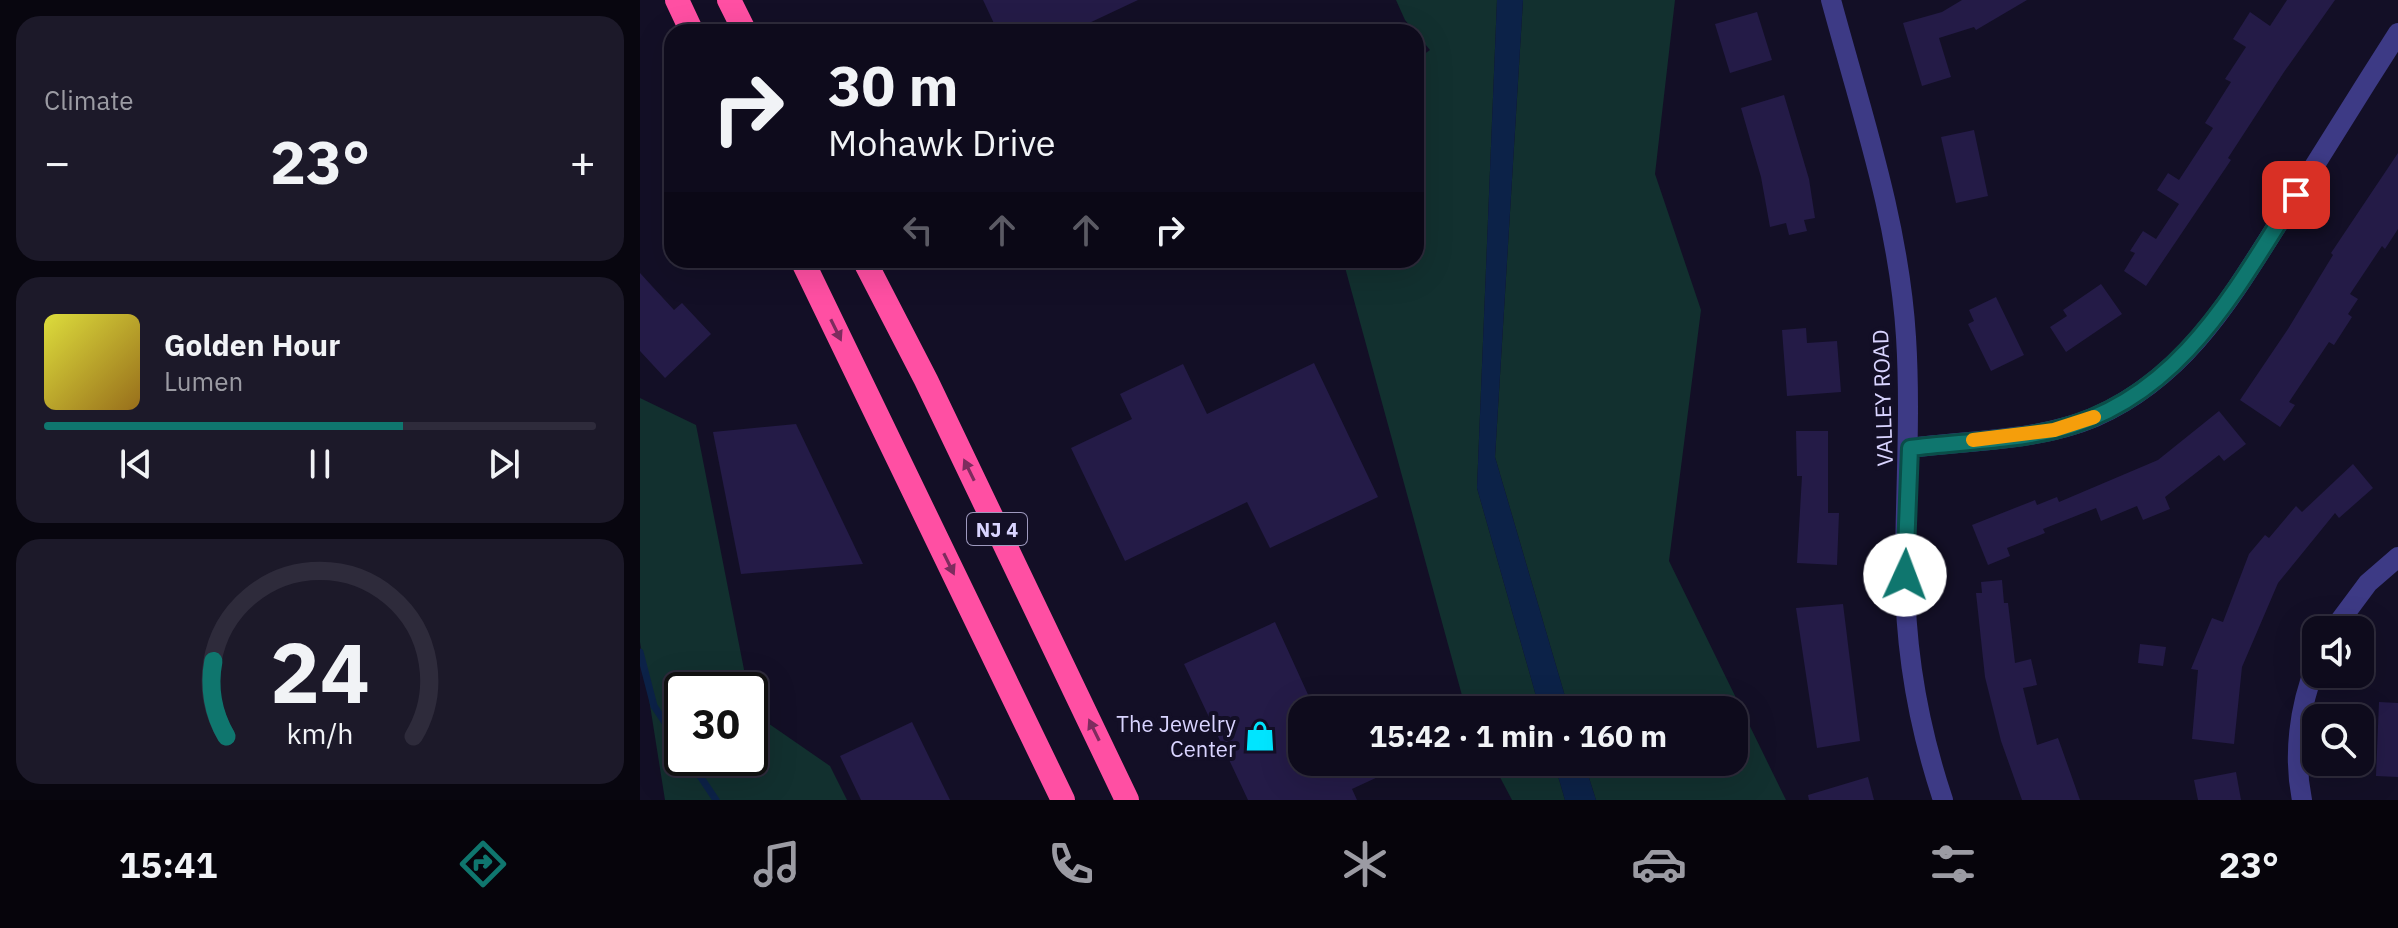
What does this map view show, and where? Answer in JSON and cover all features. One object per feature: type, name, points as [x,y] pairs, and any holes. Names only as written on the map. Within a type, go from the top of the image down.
[{"type":"highway","points":[[677,0],[688,24]]},
{"type":"highway","points":[[729,0],[741,24]]},
{"type":"highway","name":"NJ 4","points":[[806,268],[1063,800]]},
{"type":"highway","name":"NJ 4","points":[[868,268],[926,380],[1127,800]]},
{"type":"street","name":"VALLEY ROAD","points":[[1831,0],[1896,243],[1906,334],[1910,448],[1905,575],[1909,641],[1918,706],[1943,800]]},
{"type":"street","points":[[1910,448],[2054,430],[2105,412],[2163,376],[2216,321],[2396,42]]},
{"type":"street","points":[[2343,616],[2368,583],[2398,557]]},
{"type":"street","points":[[2302,800],[2298,756],[2300,721],[2309,688]]},
{"type":"green space","points":[[1396,0],[1497,0],[1477,488],[1536,696],[1462,696],[1345,268],[1424,268],[1424,54],[1430,50],[1424,43],[1424,24],[1408,24]]},
{"type":"green space","points":[[1523,0],[1675,0],[1655,174],[1701,310],[1669,561],[1735,696],[1565,696],[1495,457]]},
{"type":"green space","points":[[640,398],[696,425],[744,672],[664,672],[664,776],[768,776],[768,723],[830,766],[847,800],[665,800],[640,642]]},
{"type":"green space","points":[[1748,722],[1786,800],[1596,800],[1588,776],[1748,776]]},
{"type":"green space","points":[[1499,776],[1558,776],[1565,800],[1512,800]]},
{"type":"water","points":[[1497,0],[1523,0],[1495,457],[1565,696],[1536,696],[1477,488]]},
{"type":"water","points":[[1558,776],[1588,776],[1596,800],[1565,800]]},
{"type":"building","points":[[983,0],[1138,0],[1087,24],[994,24]]},
{"type":"building","points":[[1962,0],[2027,0],[1976,30],[1974,27],[1939,38],[1951,77],[1922,86],[1903,23],[1942,12]]},
{"type":"building","points":[[2287,0],[2335,0],[2284,72],[2228,158],[2231,160],[2146,286],[2124,271],[2135,253],[2130,251],[2143,231],[2156,239],[2179,204],[2157,190],[2168,173],[2179,180],[2213,128],[2205,123],[2231,82],[2225,79],[2246,47],[2233,39],[2250,12],[2270,26]]},
{"type":"building","points":[[1757,12],[1772,60],[1730,73],[1715,24]]},
{"type":"building","points":[[1784,95],[1809,179],[1815,218],[1804,220],[1807,231],[1789,235],[1786,223],[1770,227],[1761,177],[1741,108]]},
{"type":"building","points":[[1974,130],[1988,196],[1956,203],[1941,137]]},
{"type":"building","points":[[2398,153],[2398,229],[2385,249],[2382,246],[2350,294],[2358,299],[2348,314],[2352,317],[2334,345],[2329,342],[2289,402],[2295,405],[2280,427],[2240,400],[2288,329],[2333,255],[2331,253]]},
{"type":"building","points":[[640,273],[674,310],[682,303],[711,334],[665,378],[640,351]]},
{"type":"building","points":[[2101,284],[2122,314],[2066,352],[2050,327],[2067,316],[2063,310]]},
{"type":"building","points":[[1996,297],[2024,355],[1991,371],[1968,324],[1974,321],[1969,310]]},
{"type":"building","points":[[1806,328],[1807,343],[1837,341],[1841,392],[1787,396],[1782,330]]},
{"type":"building","points":[[1314,363],[1378,497],[1270,548],[1247,502],[1125,561],[1071,448],[1132,419],[1120,394],[1183,364],[1207,414]]},
{"type":"building","points":[[2219,411],[2246,444],[2224,461],[2219,455],[2165,497],[2170,509],[2143,520],[2137,506],[2101,521],[2096,508],[2043,529],[2045,533],[2007,548],[2010,556],[1988,565],[1972,525],[2035,500],[2037,505],[2057,497],[2059,502],[2158,460]]},
{"type":"building","points":[[796,424],[863,564],[741,574],[713,432]]},
{"type":"building","points":[[1796,431],[1828,431],[1828,513],[1839,513],[1837,565],[1797,563],[1802,476],[1797,476]]},
{"type":"building","points":[[2353,464],[2373,488],[2339,518],[2335,513],[2278,583],[2242,667],[2234,744],[2192,739],[2198,670],[2191,669],[2212,618],[2223,622],[2249,554],[2265,535],[2269,538],[2296,506],[2302,512]]},
{"type":"building","points":[[2002,580],[2015,663],[2031,659],[2037,685],[2023,688],[2037,745],[2058,738],[2080,800],[2022,800],[2001,741],[1985,677],[1976,593],[1982,593],[1981,582]]},
{"type":"building","points":[[1843,604],[1860,741],[1817,748],[1796,608]]},
{"type":"building","name":"The Jewelry Center","points":[[1275,622],[1309,696],[1288,696],[1288,776],[1380,776],[1352,789],[1357,800],[1248,800],[1184,664]]},
{"type":"building","points":[[2140,644],[2166,647],[2163,666],[2138,663]]},
{"type":"building","points":[[2379,702],[2398,703],[2398,777],[2376,776]]},
{"type":"building","points":[[912,722],[950,800],[861,800],[840,756]]},
{"type":"building","points":[[2236,772],[2241,800],[2198,800],[2194,780]]},
{"type":"building","points":[[1868,777],[1874,800],[1809,800],[1808,795]]},
{"type":"waterway","points":[[640,652],[654,706],[664,721]]},
{"type":"waterway","points":[[700,776],[716,800]]},
{"type":"slow traffic","points":[[1973,440],[2054,430],[2094,417]]},
{"type":"place","name":"The Jewelry Center","points":[[1260,736]]},
{"type":"route","points":[[1905,575],[1910,448],[2054,430],[2093,418],[2129,399],[2163,376],[2216,321],[2296,195]]}]
